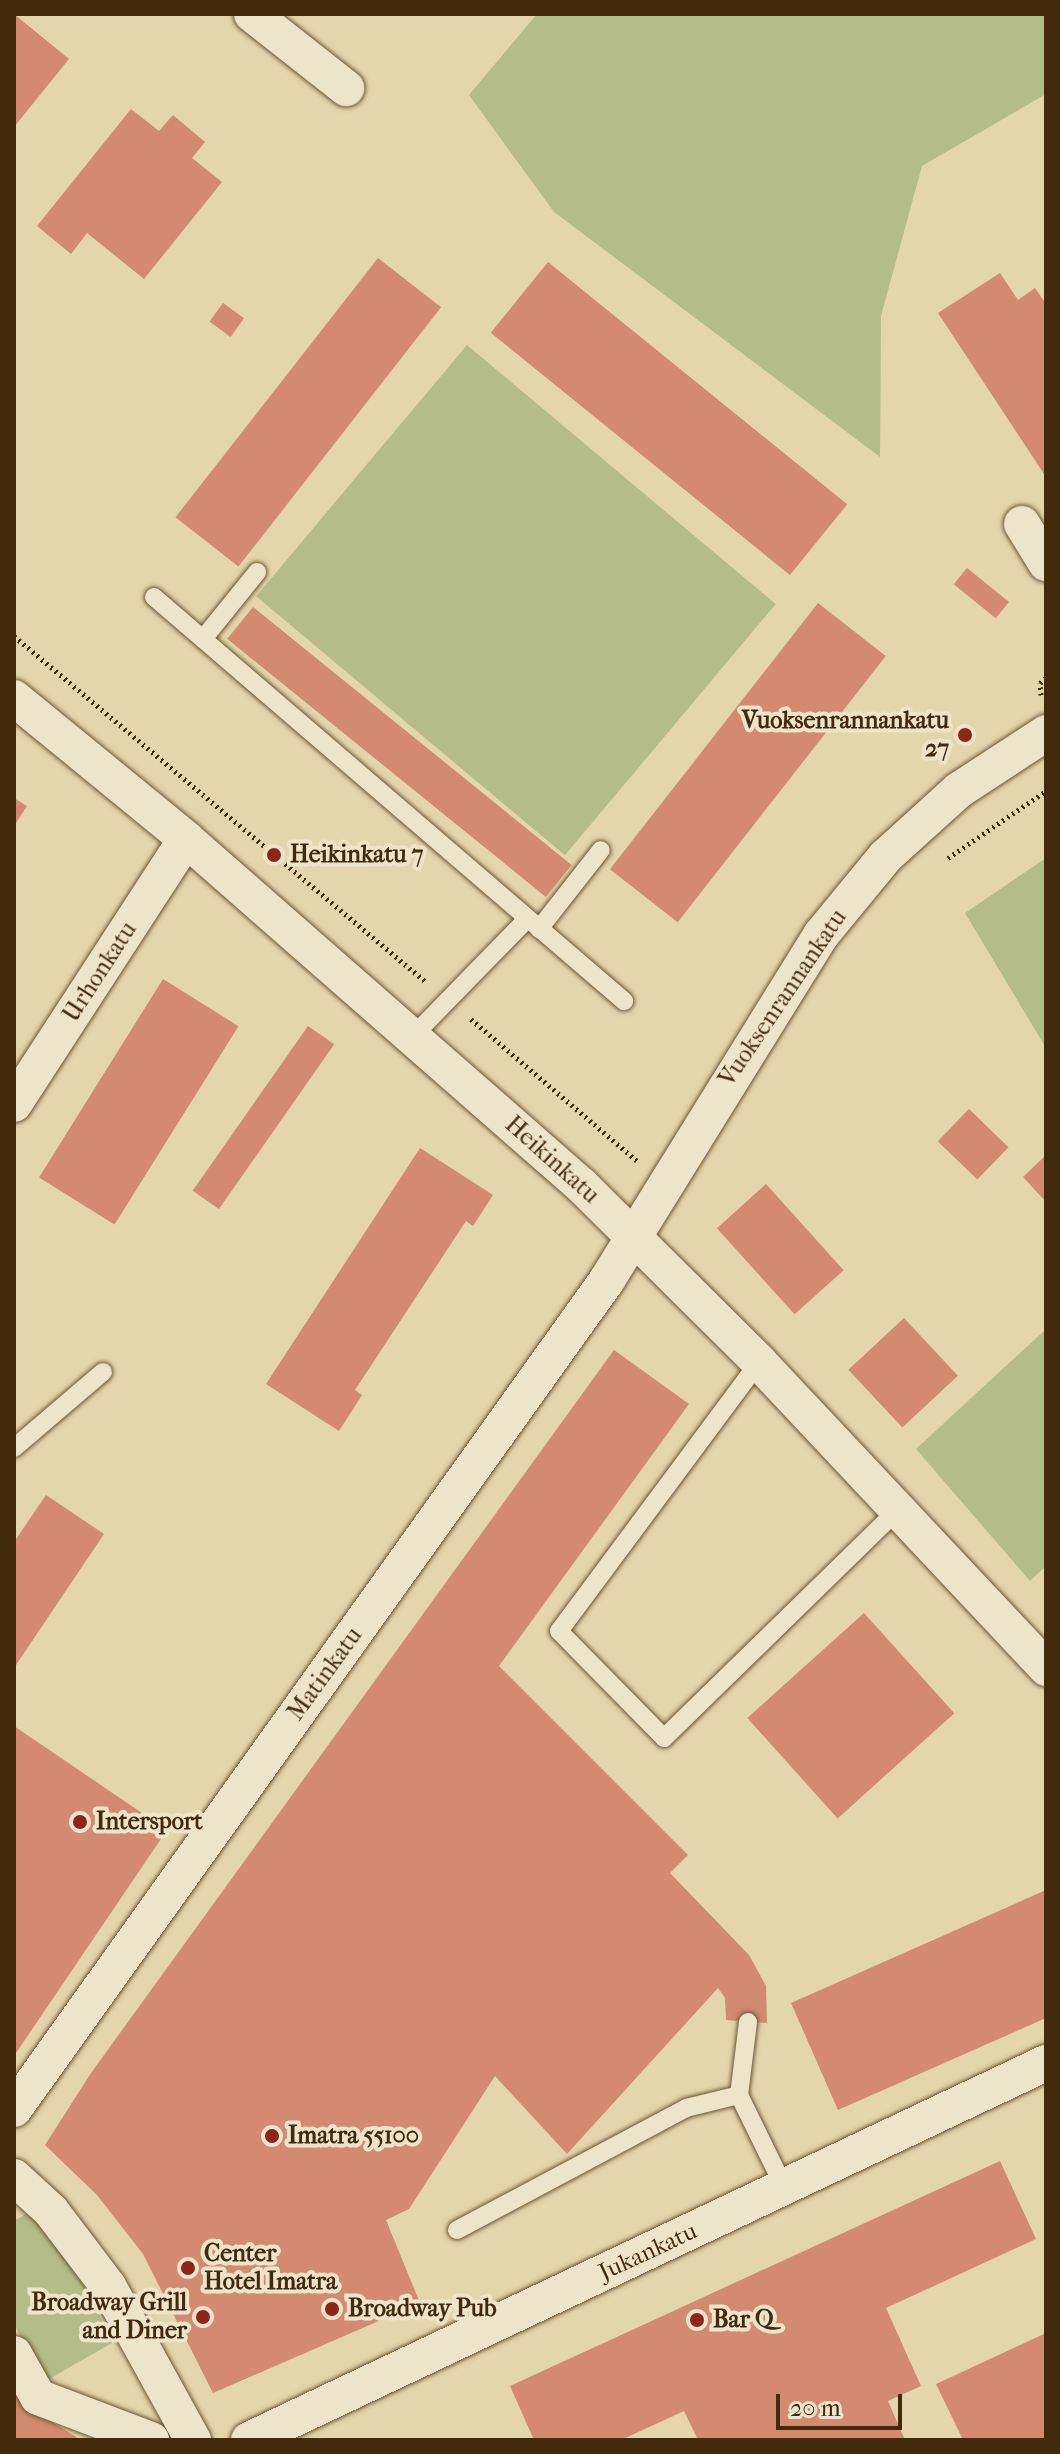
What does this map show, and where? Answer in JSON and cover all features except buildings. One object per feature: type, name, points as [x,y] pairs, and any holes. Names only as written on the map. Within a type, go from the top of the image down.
[{"type":"street","points":[[252,14],[346,88]]},
{"type":"street","points":[[1022,524],[1046,563]]},
{"type":"street","name":"Heikinkatu","points":[[14,698],[186,839],[634,1237],[759,1362],[1046,1668]]},
{"type":"street","name":"Vuoksenrannankatu","points":[[634,1237],[663,1183],[821,935],[885,857],[959,790],[1046,733]]},
{"type":"street","name":"Urhonkatu","points":[[14,1104],[186,839]]},
{"type":"street","name":"Matinkatu","points":[[14,2109],[634,1237]]},
{"type":"street","name":"Jukankatu","points":[[249,2440],[1046,2063]]},
{"type":"street","points":[[14,2177],[51,2211],[108,2286],[193,2440]]},
{"type":"street","points":[[14,2354],[38,2397],[151,2440]]},
{"type":"lane","points":[[203,639],[257,572]]},
{"type":"lane","points":[[154,597],[624,1001]]},
{"type":"lane","points":[[412,1037],[448,1000],[533,924],[601,850]]},
{"type":"lane","points":[[759,1362],[559,1631],[664,1738],[898,1510]]},
{"type":"lane","points":[[14,1448],[103,1372]]},
{"type":"lane","points":[[748,2022],[739,2095],[784,2187]]},
{"type":"lane","points":[[457,2230],[686,2108],[739,2095]]},
{"type":"path","points":[[14,636],[663,1183]]},
{"type":"path","points":[[944,861],[1046,791]]},
{"type":"green space","points":[[537,14],[1046,14],[1046,94],[922,166],[881,316],[880,457],[554,212],[469,95]]},
{"type":"green space","points":[[467,345],[776,604],[565,855],[256,596]]},
{"type":"green space","points":[[1046,858],[1046,1048],[965,913]]},
{"type":"green space","points":[[1046,1329],[1046,1566],[1030,1581],[916,1449]]},
{"type":"green space","points":[[29,2212],[88,2290],[112,2343],[44,2382],[14,2324],[14,2221]]},
{"type":"place","name":"Vuoksenrannankatu 27","points":[[965,735]]},
{"type":"place","name":"Heikinkatu 7","points":[[274,855]]},
{"type":"place","name":"Intersport","points":[[80,1822]]},
{"type":"place","name":"Imatra 55100","points":[[272,2136]]},
{"type":"place","name":"Center Hotel Imatra","points":[[188,2268]]},
{"type":"place","name":"Broadway Pub","points":[[332,2309]]},
{"type":"place","name":"Broadway Grill and Diner","points":[[203,2317]]},
{"type":"place","name":"Bar Q","points":[[697,2320]]}]
